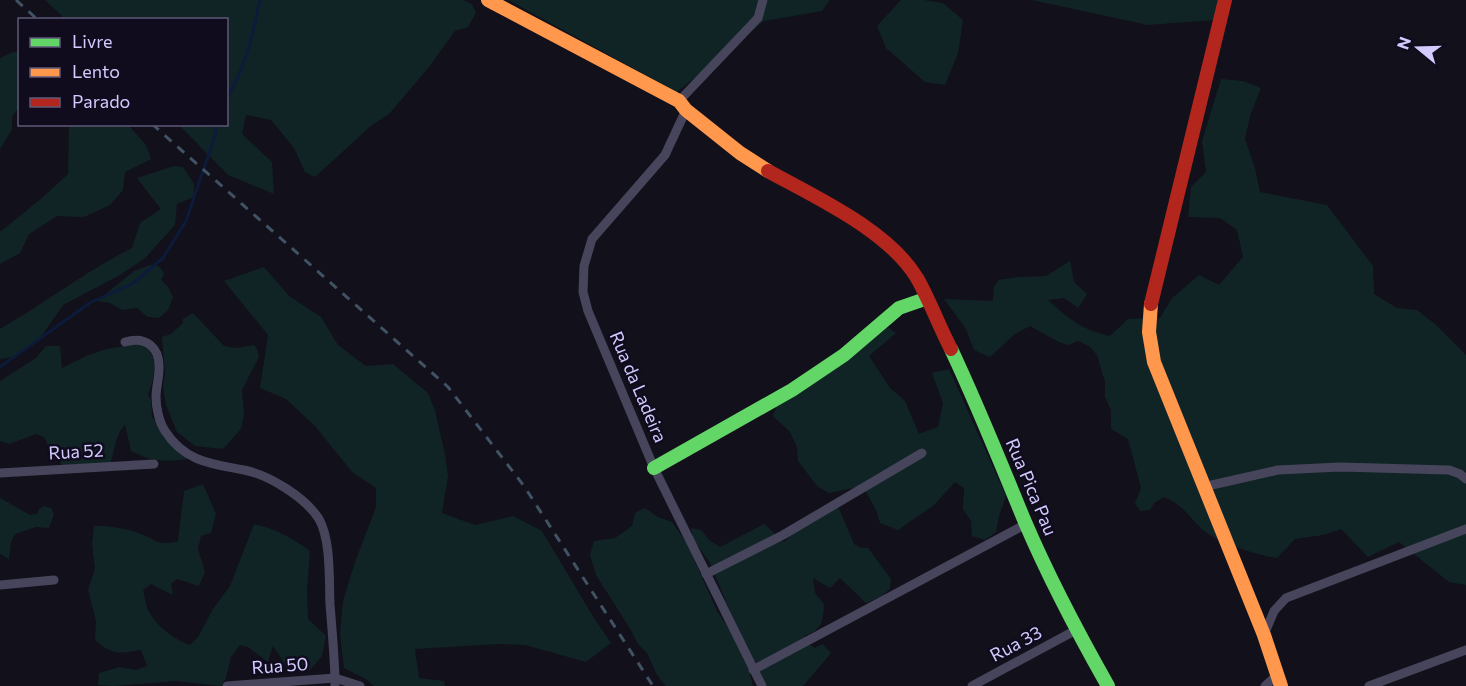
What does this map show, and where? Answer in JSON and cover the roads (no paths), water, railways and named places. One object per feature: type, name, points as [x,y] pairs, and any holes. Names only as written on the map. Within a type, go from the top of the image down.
[{"type":"street","name":"Rua Pica Pau","points":[[488,0],[682,106],[741,153],[878,236],[906,262],[916,277],[976,402],[1026,524],[1076,630],[1108,686]]},
{"type":"street","name":"Rua da Ladeira","points":[[762,686],[654,468],[588,311],[583,292],[584,266],[592,239],[665,155],[682,106],[758,18],[763,0]]},
{"type":"street","points":[[1225,0],[1153,292],[1148,322],[1149,343],[1154,362],[1203,487],[1264,635],[1279,681],[1265,686]]},
{"type":"street","points":[[654,468],[812,379],[869,336],[902,304],[925,299]]},
{"type":"street","points":[[125,342],[137,339],[148,342],[156,353],[160,366],[156,396],[159,417],[165,431],[174,442],[198,460],[209,465],[244,470],[273,480],[302,502],[319,519],[327,549],[335,682],[360,686]]},
{"type":"street","points":[[706,574],[783,535],[922,453]]},
{"type":"street","name":"Rua 52","points":[[0,473],[154,464]]},
{"type":"street","points":[[1203,487],[1278,470],[1340,467],[1449,470],[1466,479]]},
{"type":"street","points":[[753,670],[1026,524]]},
{"type":"street","points":[[1264,635],[1274,611],[1286,598],[1466,529]]},
{"type":"street","points":[[0,585],[54,580]]},
{"type":"street","name":"Rua 33","points":[[972,686],[1076,630]]},
{"type":"street","points":[[1370,686],[1466,650]]},
{"type":"street","name":"Rua 50","points":[[227,686],[335,682]]},
{"type":"waterway","points":[[228,97],[243,64],[260,0]]},
{"type":"waterway","points":[[0,367],[91,302],[132,284],[163,258],[186,221],[216,133],[216,126]]},
{"type":"railway","points":[[16,0],[36,18]]},
{"type":"railway","points":[[154,126],[448,387],[524,486],[653,686]]}]
